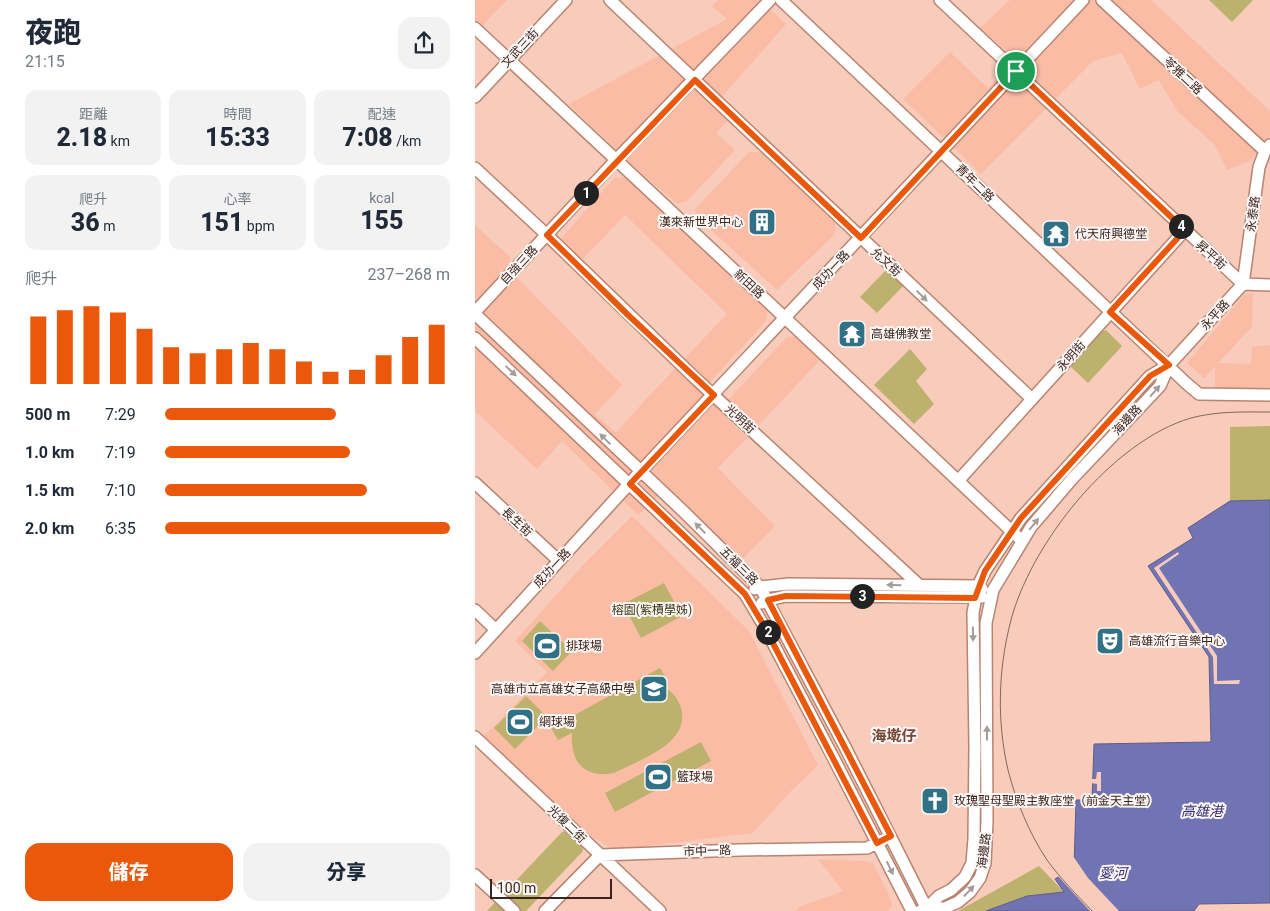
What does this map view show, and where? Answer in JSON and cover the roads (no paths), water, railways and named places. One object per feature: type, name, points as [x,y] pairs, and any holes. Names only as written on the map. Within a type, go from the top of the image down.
[{"type":"street","name":"文武三街","points":[[475,97],[566,0]]},
{"type":"street","name":"允文街","points":[[610,0],[1032,400]]},
{"type":"street","name":"自強三路","points":[[475,313],[617,160],[770,0]]},
{"type":"street","name":"青年二路","points":[[781,0],[943,151],[1110,312],[1169,365]]},
{"type":"street","name":"昇平街","points":[[940,0],[1243,284]]},
{"type":"street","name":"成功一路","points":[[475,652],[1083,0]]},
{"type":"street","name":"苓雅二路","points":[[1102,0],[1267,148]]},
{"type":"street","name":"新田路","points":[[475,28],[1022,541]]},
{"type":"street","name":"永泰路","points":[[1243,284],[1259,168],[1267,148]]},
{"type":"street","name":"光明街","points":[[475,168],[547,235],[627,314],[919,586]]},
{"type":"street","name":"永明街","points":[[958,481],[1185,230]]},
{"type":"street","points":[[1243,284],[1270,285]]},
{"type":"street","name":"永平路","points":[[1169,365],[1243,284]]},
{"type":"street","name":"五福三路","points":[[475,313],[760,587],[891,836],[925,910]]},
{"type":"street","name":"五福三路","points":[[475,338],[745,594],[754,607],[912,911]]},
{"type":"street","points":[[1169,365],[1199,394],[1270,395]]},
{"type":"street","name":"海邊路","points":[[925,910],[939,896],[951,890],[965,877],[972,863],[974,830],[973,613],[976,592],[985,571],[1021,518],[1150,376],[1169,365]]},
{"type":"street","name":"海邊路","points":[[925,910],[945,908],[958,902],[970,892],[980,878],[985,863],[987,821],[986,623],[992,596],[999,577],[1031,527],[1072,479],[1160,386],[1169,365]]},
{"type":"street","name":"長生街","points":[[475,483],[559,561]]},
{"type":"street","points":[[745,594],[760,587],[789,584],[919,586],[976,592],[992,596]]},
{"type":"street","points":[[754,607],[768,600],[786,596],[976,592]]},
{"type":"street","points":[[475,610],[496,630]]},
{"type":"street","name":"光復二街","points":[[475,736],[661,911]]},
{"type":"street","name":"市中一路","points":[[600,855],[867,848],[891,836]]},
{"type":"street","points":[[545,911],[600,855]]},
{"type":"street","points":[[475,875],[514,911]]},
{"type":"water","name":"高雄港","points":[[1270,500],[1270,903],[1199,904],[1194,911],[986,911],[1027,896],[1064,892],[1055,879],[1074,867],[1076,800],[1092,800],[1094,744],[1211,742],[1209,657],[1148,566],[1193,538],[1188,528],[1230,501]]},
{"type":"tram line","points":[[1092,911],[1057,873],[1040,850],[1024,816],[1008,770],[1002,734],[1001,679],[1006,642],[1020,593],[1035,562],[1055,530],[1078,500],[1104,472],[1132,449],[1161,430],[1191,418],[1220,413],[1270,412]]},
{"type":"place","name":"漢來新世界中心","points":[[762,222]]},
{"type":"place","name":"代天府興德堂","points":[[1056,234]]},
{"type":"place","name":"高雄佛教堂","points":[[852,334]]},
{"type":"place","name":"高雄流行音樂中心","points":[[1110,641]]},
{"type":"place","name":"排球場","points":[[547,646]]},
{"type":"place","name":"高雄市立高雄女子高級中學","points":[[654,689]]},
{"type":"place","name":"網球場","points":[[520,722]]},
{"type":"place","name":"籃球場","points":[[658,777]]},
{"type":"place","name":"玫瑰聖母聖殿主教座堂（前金天主堂）","points":[[935,801]]},
{"type":"district","name":"海墘仔","points":[[894,736]]},
{"type":"park label","name":"榕園(紫槓學姊)","points":[[652,610]]},
{"type":"water label","name":"愛河","points":[[1113,873]]}]
